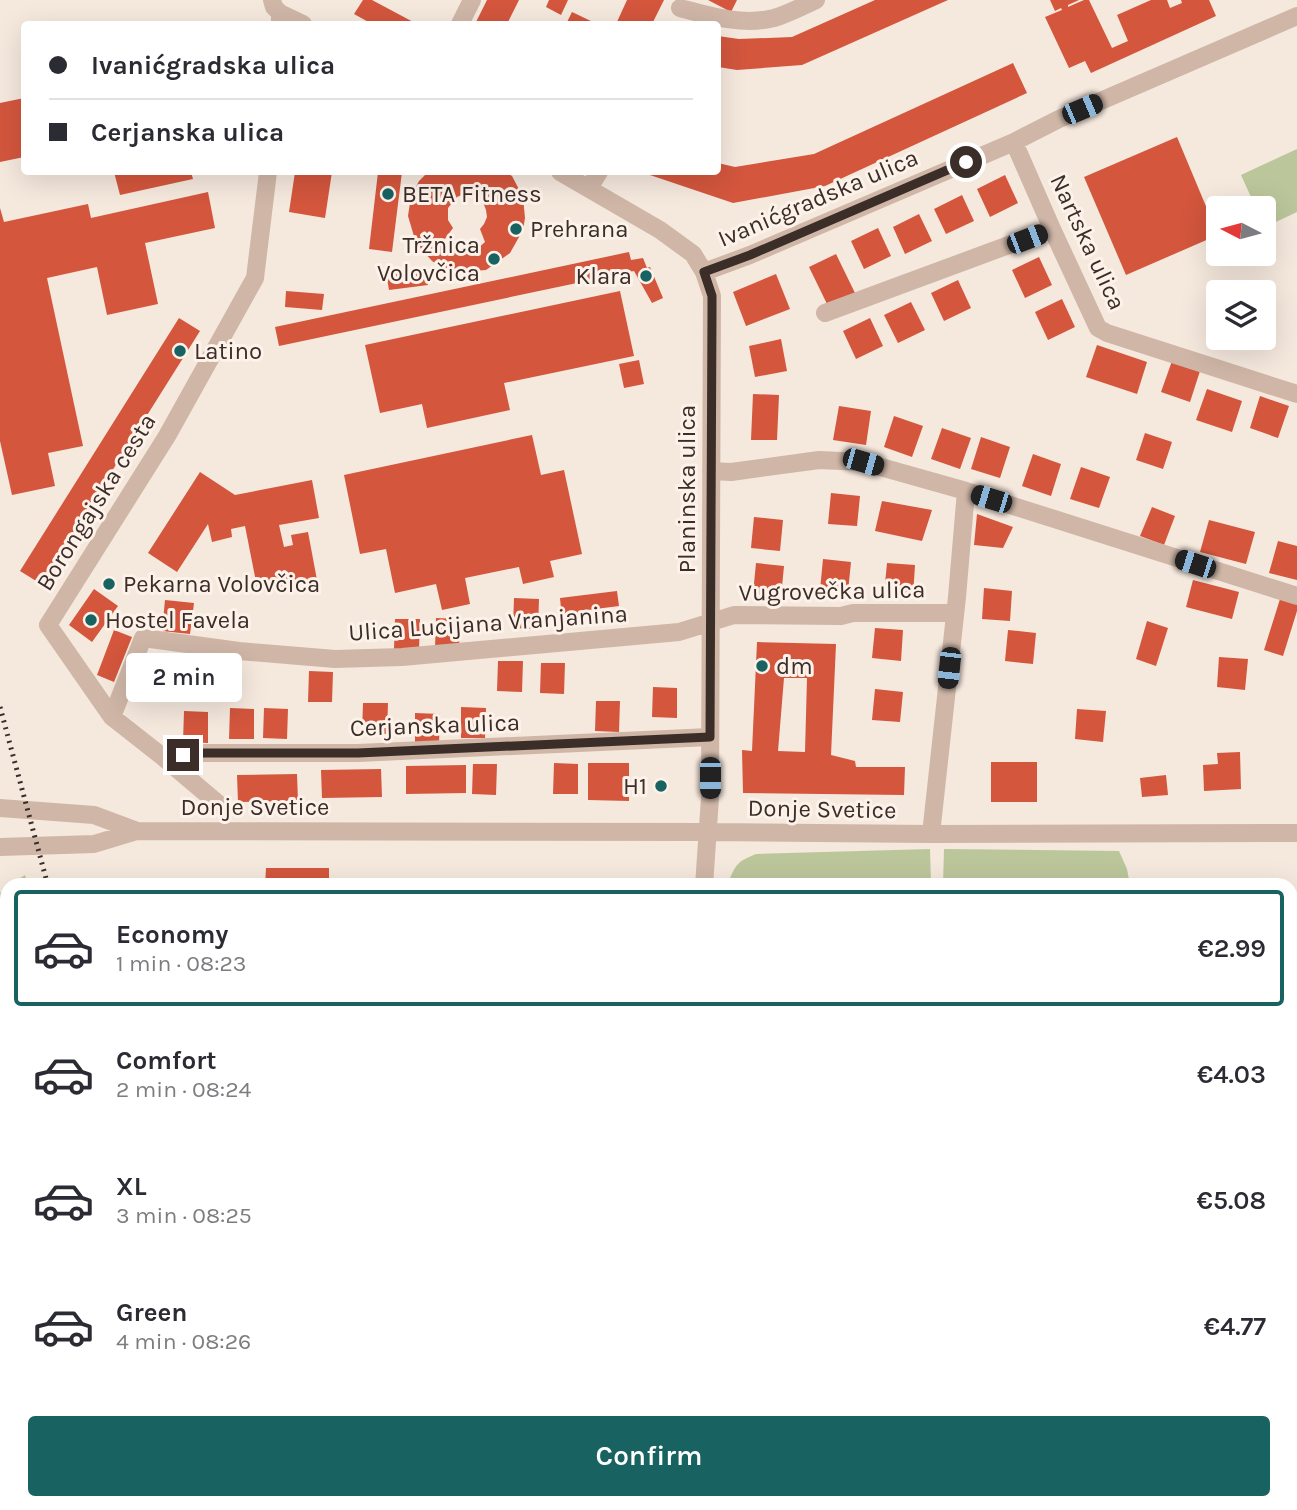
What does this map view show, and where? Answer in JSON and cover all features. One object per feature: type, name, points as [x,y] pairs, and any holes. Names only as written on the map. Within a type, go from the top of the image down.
[{"type":"street","points":[[462,21],[472,0]]},
{"type":"street","points":[[674,21],[682,4],[718,18],[746,20],[774,18],[816,0]]},
{"type":"street","points":[[277,13],[296,21]]},
{"type":"street","name":"Ivanićgradska ulica","points":[[704,272],[750,255],[1014,142],[1059,119],[1297,16]]},
{"type":"street","name":"Nartska ulica","points":[[1014,142],[1098,328],[1297,394]]},
{"type":"street","name":"Borongajska cesta","points":[[221,806],[112,718],[48,625],[167,436],[255,278],[268,175]]},
{"type":"street","name":"Planinska ulica","points":[[566,175],[660,230],[693,254],[704,272],[712,296],[710,799],[705,878]]},
{"type":"street","points":[[589,188],[597,175]]},
{"type":"street","points":[[825,313],[1052,229]]},
{"type":"street","points":[[711,471],[731,472],[819,460],[863,462],[966,491],[1297,596]]},
{"type":"street","name":"Vugrovečka ulica","points":[[931,834],[966,491]]},
{"type":"street","name":"Vugrovečka ulica","points":[[711,624],[734,615],[955,613]]},
{"type":"street","name":"Ulica Lucijana Vranjanina","points":[[112,718],[143,638],[335,659],[402,657],[679,632],[711,624]]},
{"type":"street","name":"Cerjanska ulica","points":[[163,757],[204,753],[358,753],[710,737]]},
{"type":"street","name":"Donje Svetice","points":[[0,808],[94,816],[137,831]]},
{"type":"street","name":"Donje Svetice","points":[[0,847],[94,844],[137,831],[931,834],[1297,832]]},
{"type":"green space","points":[[1297,149],[1297,212],[1276,222],[1276,196],[1251,196],[1241,175]]},
{"type":"green space","points":[[930,849],[931,878],[730,878],[739,863],[756,854]]},
{"type":"green space","points":[[944,849],[1119,851],[1129,878],[943,878]]},
{"type":"building","points":[[363,0],[372,0],[411,21],[367,21],[354,14]]},
{"type":"building","points":[[487,0],[519,0],[508,21],[476,21]]},
{"type":"building","points":[[549,0],[568,0],[561,15],[546,7]]},
{"type":"building","points":[[627,0],[664,0],[654,21],[617,21]]},
{"type":"building","points":[[708,0],[737,0],[731,12]]},
{"type":"building","points":[[875,0],[948,0],[802,65],[737,70],[721,67],[721,36],[739,39],[792,37]]},
{"type":"building","points":[[1050,0],[1079,0],[1068,7],[1089,0],[1112,48],[1128,41],[1117,15],[1151,0],[1167,0],[1170,8],[1182,3],[1181,0],[1209,0],[1216,16],[1091,73],[1085,61],[1069,68],[1045,17],[1062,10],[1061,8],[1055,11]]},
{"type":"building","points":[[572,12],[591,21],[568,21]]},
{"type":"building","points":[[1013,63],[1027,93],[825,186],[733,203],[650,175],[721,175],[721,164],[735,167],[814,154]]},
{"type":"building","points":[[21,99],[21,158],[0,162],[0,103]]},
{"type":"building","points":[[1177,137],[1206,206],[1206,240],[1126,275],[1084,177]]},
{"type":"building","points":[[115,175],[192,175],[193,179],[120,195]]},
{"type":"building","points":[[295,175],[332,175],[325,218],[289,212]]},
{"type":"building","points":[[378,175],[402,175],[392,252],[369,249]]},
{"type":"building","points":[[425,175],[510,175],[523,197],[523,230],[510,253],[486,270],[460,272],[441,267],[416,243],[408,216],[411,196]],"holes":[[[464,194],[477,197],[483,202],[487,217],[480,229],[485,242],[476,250],[462,251],[451,247],[444,240],[453,228],[448,220],[448,208],[457,197]]]},
{"type":"building","points":[[1005,175],[1018,203],[990,217],[977,189]]},
{"type":"building","points":[[208,192],[215,228],[145,243],[158,304],[107,315],[97,267],[47,278],[83,446],[48,453],[55,486],[12,495],[0,441],[0,208],[4,222],[88,204],[91,218]]},
{"type":"building","points":[[962,195],[974,221],[946,234],[934,209]]},
{"type":"building","points":[[919,214],[932,241],[905,254],[893,227]]},
{"type":"building","points":[[878,228],[891,256],[864,269],[851,241]]},
{"type":"building","points":[[629,252],[631,260],[643,258],[647,268],[650,267],[663,298],[652,303],[634,271],[279,346],[275,327]]},
{"type":"building","points":[[836,254],[855,293],[828,306],[809,267]]},
{"type":"building","points":[[1039,257],[1052,285],[1025,298],[1012,270]]},
{"type":"building","points":[[425,267],[428,285],[389,290],[386,272]]},
{"type":"building","points":[[776,274],[790,309],[746,326],[733,292]]},
{"type":"building","points":[[958,280],[971,308],[944,321],[931,293]]},
{"type":"building","points":[[286,291],[324,294],[322,310],[285,307]]},
{"type":"building","points":[[620,291],[634,356],[504,383],[510,410],[427,428],[422,404],[380,413],[365,345]]},
{"type":"building","points":[[1062,299],[1075,327],[1048,340],[1035,312]]},
{"type":"building","points":[[911,302],[925,330],[898,343],[884,315]]},
{"type":"building","points":[[179,318],[200,331],[41,584],[20,571]]},
{"type":"building","points":[[870,318],[883,346],[856,359],[843,331]]},
{"type":"building","points":[[781,339],[787,371],[755,377],[749,346]]},
{"type":"building","points":[[1097,345],[1147,362],[1137,394],[1086,377]]},
{"type":"building","points":[[639,360],[644,384],[624,388],[619,364]]},
{"type":"building","points":[[1172,361],[1200,371],[1190,402],[1161,392]]},
{"type":"building","points":[[1207,389],[1242,401],[1232,432],[1196,420]]},
{"type":"building","points":[[753,394],[779,395],[777,440],[751,440]]},
{"type":"building","points":[[1260,396],[1289,406],[1278,438],[1250,428]]},
{"type":"building","points":[[839,406],[871,411],[866,445],[833,440]]},
{"type":"building","points":[[894,416],[923,426],[912,457],[884,447]]},
{"type":"building","points":[[942,428],[971,438],[960,469],[931,459]]},
{"type":"building","points":[[1145,433],[1172,442],[1163,469],[1136,460]]},
{"type":"building","points":[[532,435],[541,475],[564,470],[582,554],[550,561],[554,577],[523,584],[519,567],[465,578],[470,604],[442,610],[436,584],[395,593],[386,549],[360,554],[344,475]]},
{"type":"building","points":[[981,437],[1010,447],[1000,478],[971,469]]},
{"type":"building","points":[[1033,454],[1061,464],[1051,496],[1022,486]]},
{"type":"building","points":[[1081,467],[1110,477],[1099,508],[1070,499]]},
{"type":"building","points":[[200,472],[235,495],[312,480],[319,518],[279,525],[284,547],[293,545],[291,535],[308,532],[317,580],[258,592],[245,526],[231,529],[232,537],[212,542],[208,524],[177,572],[148,553]]},
{"type":"building","points":[[831,493],[860,496],[857,526],[828,524]]},
{"type":"building","points":[[882,501],[932,510],[922,541],[875,531]]},
{"type":"building","points":[[1152,507],[1175,516],[1164,545],[1140,536]]},
{"type":"building","points":[[977,514],[1013,527],[1003,548],[974,545]]},
{"type":"building","points":[[754,517],[783,520],[780,551],[751,548]]},
{"type":"building","points":[[1209,520],[1255,532],[1246,564],[1200,552]]},
{"type":"building","points":[[1278,541],[1297,546],[1297,580],[1269,573]]},
{"type":"building","points":[[823,559],[851,562],[848,592],[820,590]]},
{"type":"building","points":[[756,563],[784,566],[781,597],[753,594]]},
{"type":"building","points":[[887,563],[915,565],[913,596],[884,594]]},
{"type":"building","points":[[1193,580],[1239,592],[1232,619],[1186,607]]},
{"type":"building","points":[[984,588],[1012,591],[1010,621],[982,619]]},
{"type":"building","points":[[94,589],[118,606],[92,642],[69,625]]},
{"type":"building","points":[[617,591],[619,606],[580,611],[581,617],[562,619],[560,598]]},
{"type":"building","points":[[514,598],[539,599],[538,629],[513,628]]},
{"type":"building","points":[[1280,599],[1297,604],[1283,656],[1264,650]]},
{"type":"building","points":[[165,600],[194,603],[190,634],[162,631]]},
{"type":"building","points":[[436,618],[460,619],[459,649],[435,648]]},
{"type":"building","points":[[395,619],[420,619],[419,650],[394,649]]},
{"type":"building","points":[[1147,621],[1168,628],[1156,666],[1136,659]]},
{"type":"building","points":[[875,628],[903,630],[901,661],[872,658]]},
{"type":"building","points":[[114,630],[132,637],[114,682],[97,675]]},
{"type":"building","points":[[1008,630],[1036,633],[1033,664],[1005,661]]},
{"type":"building","points":[[757,642],[836,644],[831,755],[855,761],[856,767],[905,767],[904,795],[743,793],[742,750],[752,751]],"holes":[[[784,678],[807,678],[805,752],[778,751]]]},
{"type":"building","points":[[147,656],[169,660],[164,681],[144,678]]},
{"type":"building","points":[[1219,657],[1248,659],[1245,690],[1217,687]]},
{"type":"building","points":[[498,661],[523,661],[522,692],[497,691]]},
{"type":"building","points":[[541,663],[565,663],[564,694],[540,693]]},
{"type":"building","points":[[309,671],[333,672],[332,702],[308,702]]},
{"type":"building","points":[[653,687],[677,688],[677,718],[652,717]]},
{"type":"building","points":[[875,689],[903,692],[900,722],[872,720]]},
{"type":"building","points":[[596,701],[620,701],[619,732],[595,731]]},
{"type":"building","points":[[363,703],[388,703],[387,734],[362,733]]},
{"type":"building","points":[[461,707],[486,708],[485,738],[461,738]]},
{"type":"building","points":[[230,708],[254,709],[254,739],[229,739]]},
{"type":"building","points":[[264,708],[288,709],[287,739],[263,738]]},
{"type":"building","points":[[1077,709],[1106,711],[1103,742],[1075,739]]},
{"type":"building","points":[[184,711],[208,712],[208,743],[183,742]]},
{"type":"building","points":[[415,713],[440,714],[439,744],[415,744]]},
{"type":"building","points":[[1240,752],[1241,789],[1204,791],[1203,765],[1218,764],[1217,753]]},
{"type":"building","points":[[991,762],[1037,762],[1037,802],[991,802]]},
{"type":"building","points":[[554,763],[578,764],[578,794],[553,794]]},
{"type":"building","points":[[588,763],[629,763],[629,801],[588,800]]},
{"type":"building","points":[[473,764],[497,764],[496,795],[472,794]]},
{"type":"building","points":[[466,765],[466,793],[406,794],[406,766]]},
{"type":"building","points":[[381,769],[382,797],[322,798],[321,770]]},
{"type":"building","points":[[297,774],[298,801],[238,802],[237,775]]},
{"type":"building","points":[[1166,775],[1168,795],[1142,797],[1140,778]]},
{"type":"building","points":[[266,868],[329,868],[329,878],[265,878]]},
{"type":"railway","points":[[0,707],[46,878]]},
{"type":"place","name":"BETA Fitness","points":[[388,194]]},
{"type":"place","name":"Prehrana","points":[[516,229]]},
{"type":"place","name":"Tržnica Volovčica","points":[[494,259]]},
{"type":"place","name":"Klara","points":[[646,276]]},
{"type":"place","name":"Latino","points":[[180,351]]},
{"type":"place","name":"Pekarna Volovčica","points":[[109,584]]},
{"type":"place","name":"Hostel Favela","points":[[91,620]]},
{"type":"place","name":"dm","points":[[762,666]]},
{"type":"place","name":"H1","points":[[661,786]]},
{"type":"route","points":[[183,755],[358,753],[710,737],[712,296],[704,272],[750,255],[966,162]]}]
